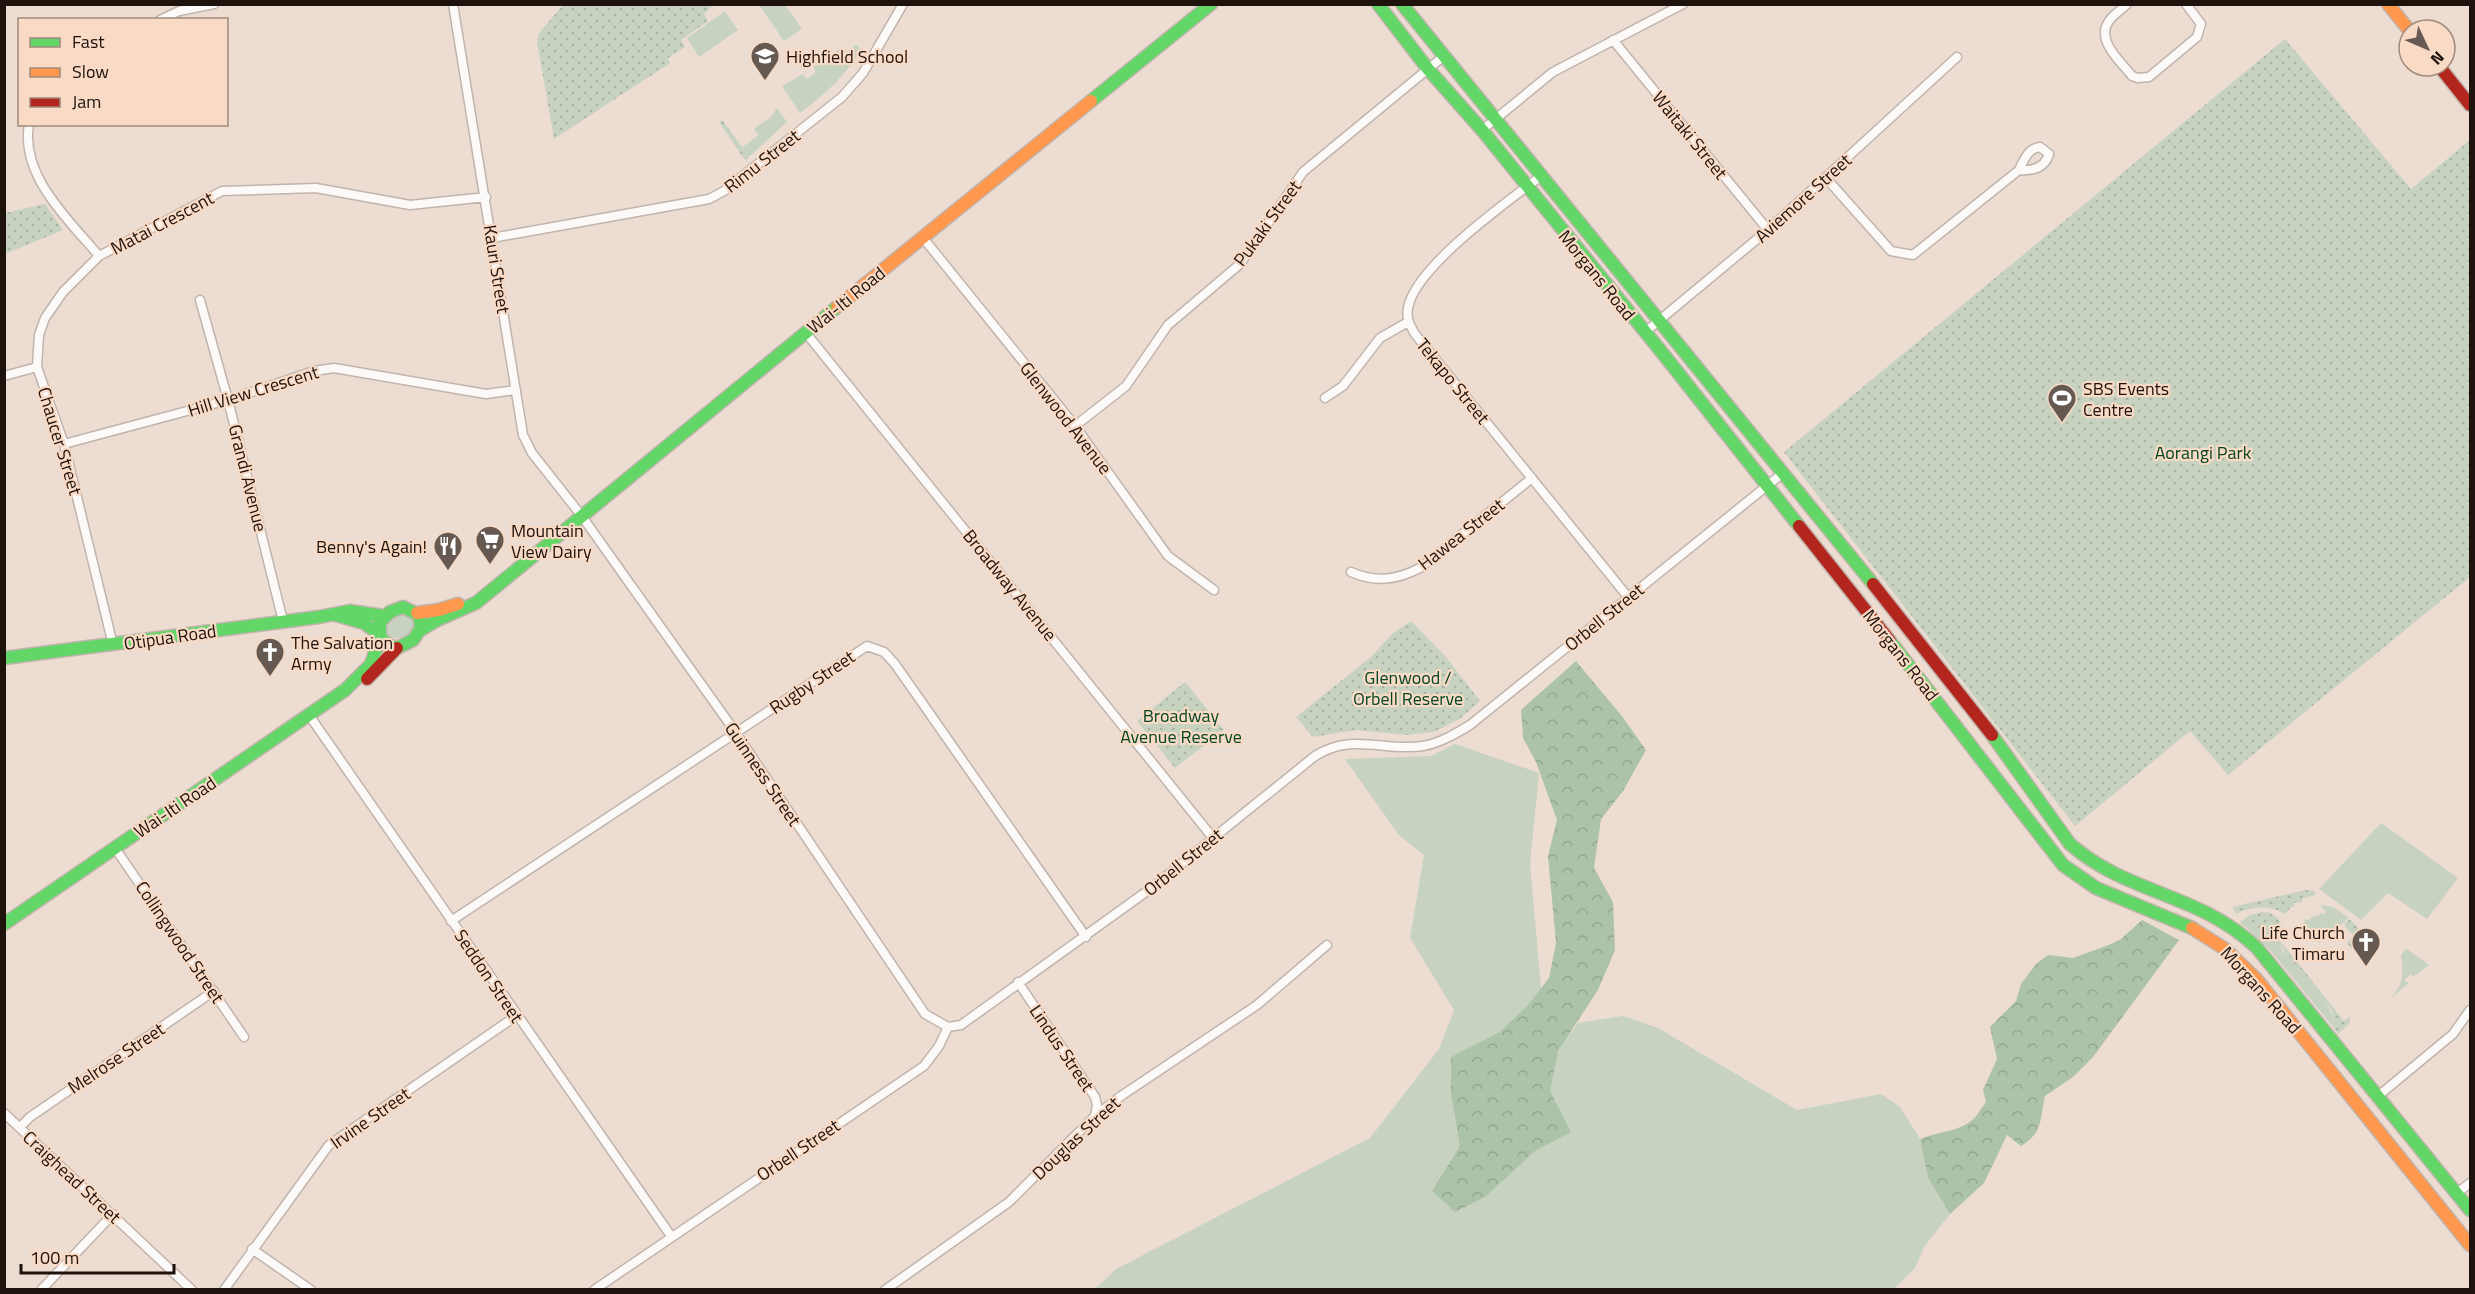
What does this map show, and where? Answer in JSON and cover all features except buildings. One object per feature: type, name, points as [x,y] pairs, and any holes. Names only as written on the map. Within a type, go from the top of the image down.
[{"type":"street","points":[[164,18],[179,11],[214,4]]},
{"type":"street","name":"Kauri Street","points":[[453,4],[523,435],[532,453],[581,515]]},
{"type":"street","name":"Rimu Street","points":[[492,238],[710,199],[724,191],[842,97],[863,74],[903,4]]},
{"type":"street","name":"Wai-Iti Road","points":[[422,629],[428,623],[474,605],[581,515],[1211,4]]},
{"type":"street","name":"Morgans Road","points":[[1378,4],[1428,69],[1482,130],[1874,620],[2063,865],[2075,876],[2111,897],[2186,926],[2222,945],[2265,990],[2470,1245]]},
{"type":"street","name":"Morgans Road","points":[[1402,4],[1892,607],[1975,712],[2066,839],[2080,854],[2109,874],[2207,911],[2241,933],[2263,955],[2470,1210]]},
{"type":"street","points":[[1482,130],[1553,72],[1683,4]]},
{"type":"street","points":[[2127,4],[2108,22],[2104,34],[2108,45],[2132,76],[2138,78],[2149,77],[2197,37],[2201,24],[2186,4]]},
{"type":"street","points":[[2388,4],[2399,18]]},
{"type":"street","name":"Waitaki Street","points":[[1613,40],[1768,230]]},
{"type":"street","name":"Pukaki Street","points":[[1076,426],[1126,386],[1168,325],[1240,264],[1303,172],[1445,55]]},
{"type":"street","name":"Aviemore Street","points":[[1644,333],[1768,230],[1957,57]]},
{"type":"street","points":[[2449,78],[2470,105]]},
{"type":"street","name":"Matai Crescent","points":[[29,126],[27,141],[30,157],[38,176],[56,206],[99,256],[222,191],[316,188],[410,205],[486,197]]},
{"type":"street","points":[[1826,178],[1891,251],[1912,255],[2019,170]]},
{"type":"street","name":"Tekapo Street","points":[[1541,176],[1452,248],[1430,270],[1410,300],[1408,322],[1414,334],[1628,597]]},
{"type":"street","name":"Glenwood Avenue","points":[[924,239],[1076,426],[1168,556],[1214,590]]},
{"type":"street","name":"Chaucer Street","points":[[99,256],[63,292],[45,318],[39,335],[37,367],[64,444],[113,645]]},
{"type":"street","name":"Grandi Avenue","points":[[200,300],[228,400],[283,621]]},
{"type":"street","points":[[1325,398],[1343,386],[1380,338],[1408,322]]},
{"type":"street","name":"Broadway Avenue","points":[[806,333],[1213,838]]},
{"type":"street","points":[[4,376],[37,367]]},
{"type":"street","name":"Hill View Crescent","points":[[64,444],[228,400],[314,371],[334,368],[486,394],[516,390]]},
{"type":"street","name":"Orbell Street","points":[[594,1290],[924,1066],[939,1046],[948,1027],[961,1025],[1018,982],[1086,937],[1157,884],[1326,750],[1338,745],[1354,743],[1424,746],[1455,734],[1504,698],[1782,473]]},
{"type":"street","name":"Hawea Street","points":[[1351,572],[1371,580],[1381,580],[1420,568],[1532,478]]},
{"type":"street","name":"Guinness Street","points":[[581,515],[736,733],[925,1014],[948,1027]]},
{"type":"street","name":"Wai-Iti Road","points":[[417,612],[438,610],[482,597]]},
{"type":"street","points":[[1874,620],[1892,607]]},
{"type":"street","points":[[397,608],[417,612],[421,618],[422,629],[416,640],[397,648],[388,645],[380,636],[380,622],[384,616],[397,608]]},
{"type":"street","name":"Otipua Road","points":[[4,658],[336,615],[350,610],[384,616]]},
{"type":"street","name":"Otipua Road","points":[[336,615],[364,623],[380,636]]},
{"type":"street","name":"Wai-Iti Road","points":[[4,924],[345,690],[371,664],[380,636]]},
{"type":"street","name":"Rugby Street","points":[[451,921],[867,646],[884,652],[895,664],[1086,937]]},
{"type":"street","name":"Wai-Iti Road","points":[[345,690],[354,689],[397,648]]},
{"type":"street","name":"Seddon Street","points":[[309,715],[671,1236]]},
{"type":"street","name":"Collingwood Street","points":[[115,848],[244,1037]]},
{"type":"street","name":"Douglas Street","points":[[885,1290],[1009,1202],[1095,1116],[1121,1096],[1257,1005],[1327,945]]},
{"type":"street","name":"Lindus Street","points":[[1018,982],[1095,1097],[1097,1105],[1095,1116]]},
{"type":"street","name":"Melrose Street","points":[[20,1127],[214,991]]},
{"type":"street","points":[[2377,1097],[2453,1034],[2470,1010]]},
{"type":"street","name":"Irvine Street","points":[[224,1290],[329,1145],[516,1016]]},
{"type":"street","name":"Craighead Street","points":[[4,1113],[192,1290]]},
{"type":"street","points":[[2380,1135],[2397,1121]]},
{"type":"street","points":[[2457,1193],[2470,1183]]},
{"type":"street","points":[[41,1290],[112,1214]]},
{"type":"street","points":[[252,1249],[311,1290]]},
{"type":"green space","points":[[563,5],[713,5],[704,14],[708,21],[681,40],[685,47],[668,58],[670,63],[554,139],[537,41],[539,33]]},
{"type":"green space","points":[[759,5],[785,5],[802,29],[784,41]]},
{"type":"green space","points":[[725,11],[738,30],[699,57],[687,38]]},
{"type":"green space","name":"Aorangi Park","points":[[2285,39],[2411,189],[2470,140],[2470,577],[2228,775],[2190,731],[2075,826],[1784,452]]},
{"type":"green space","points":[[856,45],[861,49],[841,77],[800,113],[782,86],[803,74],[807,79],[816,72],[813,67],[843,47],[846,52]]},
{"type":"green space","points":[[777,108],[787,122],[748,158],[741,148],[759,135],[754,129],[771,117]]},
{"type":"green space","points":[[722,120],[742,147],[748,158],[745,160],[719,122]]},
{"type":"green space","points":[[45,204],[63,230],[5,254],[5,213]]},
{"type":"green space","points":[[402,614],[412,617],[415,623],[414,631],[403,638],[391,638],[386,631],[388,622]]},
{"type":"green space","name":"Glenwood / Orbell Reserve","points":[[1411,621],[1446,657],[1480,701],[1461,718],[1434,732],[1406,735],[1356,730],[1313,737],[1296,717],[1371,657],[1392,634]]},
{"type":"green space","points":[[1576,661],[1621,715],[1646,750],[1623,791],[1601,819],[1594,868],[1613,902],[1615,950],[1598,990],[1558,1051],[1550,1091],[1571,1132],[1535,1151],[1485,1197],[1455,1212],[1432,1191],[1460,1146],[1451,1093],[1451,1057],[1500,1032],[1528,1005],[1549,978],[1556,943],[1548,856],[1557,820],[1536,762],[1523,738],[1521,710]]},
{"type":"green space","name":"Broadway Avenue Reserve","points":[[1185,682],[1224,730],[1175,768],[1137,721]]},
{"type":"green space","points":[[1455,744],[1539,773],[1530,864],[1543,1010],[1566,1039],[1578,1023],[1623,1016],[1658,1028],[1797,1110],[1881,1094],[1900,1107],[1920,1139],[1928,1178],[1950,1214],[1924,1247],[1915,1268],[1894,1289],[1094,1290],[1116,1269],[1370,1138],[1439,1049],[1454,1010],[1410,938],[1424,855],[1399,835],[1345,759],[1431,756]]},
{"type":"green space","points":[[2381,823],[2458,878],[2427,919],[2388,893],[2361,920],[2319,889]]},
{"type":"green space","points":[[2305,890],[2315,891],[2315,895],[2303,898],[2302,902],[2294,903],[2294,907],[2291,907],[2285,914],[2267,907],[2260,907],[2236,914],[2233,907]]},
{"type":"green space","points":[[2323,905],[2333,907],[2349,918],[2319,943],[2302,923],[2305,919],[2309,920],[2315,915],[2319,916],[2320,913],[2325,914],[2326,911],[2321,907]]},
{"type":"green space","points":[[2262,912],[2277,917],[2282,926],[2277,937],[2344,1021],[2350,1017],[2349,1024],[2338,1034],[2334,1028],[2332,1010],[2303,974],[2302,969],[2297,969],[2280,941],[2270,939],[2267,928],[2251,927],[2248,921],[2250,915]]},
{"type":"green space","points":[[2250,915],[2248,921],[2259,927],[2267,928],[2281,943],[2282,951],[2293,959],[2297,969],[2302,969],[2327,1004],[2334,1028],[2270,950],[2240,922]]},
{"type":"green space","points":[[2350,919],[2367,938],[2368,947],[2353,950],[2347,943],[2354,936],[2344,924]]},
{"type":"green space","points":[[2142,920],[2179,940],[2093,1057],[2073,1077],[2045,1096],[2039,1125],[2033,1136],[2021,1146],[2007,1135],[1984,1183],[1950,1214],[1928,1178],[1920,1139],[1965,1125],[1975,1117],[1986,1102],[1983,1090],[1997,1059],[1990,1027],[2016,1001],[2021,984],[2036,964],[2048,955],[2073,958],[2109,945],[2121,939]]},
{"type":"green space","points":[[2406,948],[2429,965],[2413,977],[2411,974],[2404,980],[2409,983],[2390,999],[2400,984],[2401,956]]},
{"type":"traffic: fast","points":[[1091,101],[1211,4]]},
{"type":"traffic: fast","points":[[1378,4],[1428,69],[1482,130],[1668,360],[1799,526]]},
{"type":"traffic: fast","points":[[1402,4],[1873,584]]},
{"type":"traffic: fast","points":[[422,629],[476,603],[837,307]]},
{"type":"traffic: fast","points":[[403,607],[419,615],[421,628],[413,640],[397,648],[389,645],[380,637],[380,622],[390,612],[403,607]]},
{"type":"traffic: fast","points":[[4,658],[350,611],[384,616]]},
{"type":"traffic: fast","points":[[336,615],[364,623],[379,634]]},
{"type":"traffic: fast","points":[[4,924],[345,690],[371,664],[380,637]]},
{"type":"traffic: fast","points":[[1890,641],[2063,865],[2096,888],[2192,928]]},
{"type":"traffic: fast","points":[[1992,735],[2070,844],[2092,861],[2116,874],[2212,916],[2235,930],[2257,948],[2470,1210]]},
{"type":"traffic: slow","points":[[2388,4],[2399,18]]},
{"type":"traffic: slow","points":[[837,307],[1091,101]]},
{"type":"traffic: slow","points":[[417,613],[458,604]]},
{"type":"traffic: slow","points":[[2192,928],[2225,949],[2257,980],[2470,1245]]},
{"type":"traffic: jam","points":[[2449,78],[2470,105]]},
{"type":"traffic: jam","points":[[1799,526],[1890,641]]},
{"type":"traffic: jam","points":[[1873,584],[1992,735]]},
{"type":"traffic: jam","points":[[367,679],[397,648]]},
{"type":"place","name":"Highfield School","points":[[765,82]]},
{"type":"place","name":"SBS Events Centre","points":[[2062,424]]},
{"type":"place","name":"Mountain View Dairy","points":[[490,566]]},
{"type":"place","name":"Benny's Again!","points":[[448,572]]},
{"type":"place","name":"The Salvation Army","points":[[270,678]]},
{"type":"place","name":"Life Church Timaru","points":[[2366,968]]}]
